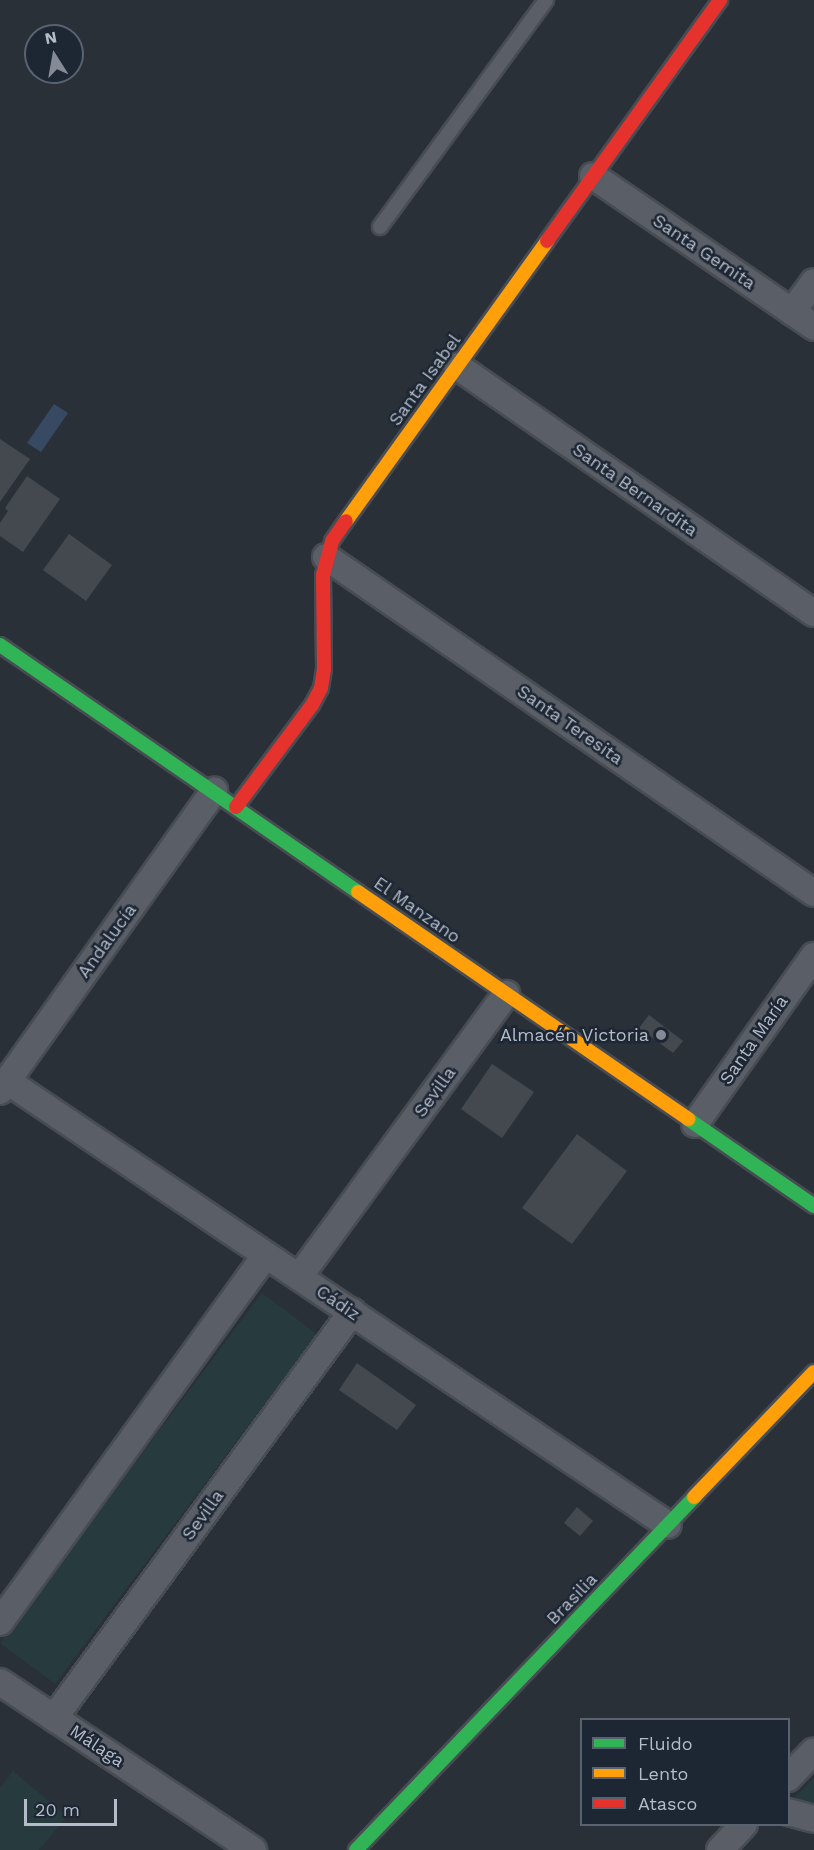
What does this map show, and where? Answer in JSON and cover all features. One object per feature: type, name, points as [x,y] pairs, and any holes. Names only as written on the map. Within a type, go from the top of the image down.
[{"type":"street","name":"Santa Isabel","points":[[236,807],[312,705],[321,688],[324,669],[322,575],[326,557],[341,528],[720,0]]},
{"type":"street","name":"Santa Gemita","points":[[593,176],[814,327]]},
{"type":"street","points":[[792,312],[814,282]]},
{"type":"street","name":"Santa Bernardita","points":[[457,366],[814,613]]},
{"type":"street","name":"Santa Teresita","points":[[326,557],[814,893]]},
{"type":"street","name":"El Manzano","points":[[0,645],[814,1206]]},
{"type":"street","name":"Andalucía","points":[[3,1086],[214,791]]},
{"type":"street","name":"Santa María","points":[[694,1124],[814,956]]},
{"type":"street","name":"Sevilla","points":[[299,1277],[506,994]]},
{"type":"street","name":"Cádiz","points":[[3,1086],[266,1255],[668,1525]]},
{"type":"street","points":[[0,1622],[266,1255]]},
{"type":"street","name":"Sevilla","points":[[54,1718],[352,1312]]},
{"type":"street","name":"Brasilia","points":[[365,1848],[814,1372]]},
{"type":"street","name":"Málaga","points":[[0,1682],[253,1850]]},
{"type":"street","points":[[790,1777],[814,1751]]},
{"type":"street","points":[[790,1812],[814,1819]]},
{"type":"street","points":[[720,1850],[742,1826]]},
{"type":"lane","points":[[380,227],[546,0]]},
{"type":"green space","points":[[262,1293],[317,1334],[55,1684],[0,1643]]},
{"type":"green space","points":[[13,1771],[67,1816],[39,1850],[0,1850],[0,1788]]},
{"type":"green space","points":[[814,1778],[814,1808],[790,1802]]},
{"type":"water","points":[[54,404],[68,413],[41,452],[27,443]]},
{"type":"building","points":[[0,439],[30,459],[0,502]]},
{"type":"building","points":[[27,476],[60,499],[23,552],[0,536],[0,523],[8,511],[5,508]]},
{"type":"building","points":[[69,534],[112,565],[86,601],[43,570]]},
{"type":"building","name":"Almacén Victoria","points":[[649,1015],[683,1041],[673,1053],[639,1028]]},
{"type":"building","points":[[492,1064],[534,1092],[502,1138],[461,1109]]},
{"type":"building","points":[[577,1134],[627,1171],[572,1244],[522,1208]]},
{"type":"building","points":[[357,1363],[416,1405],[397,1430],[339,1390]]},
{"type":"building","points":[[577,1507],[593,1521],[580,1536],[564,1523]]},
{"type":"traffic: fast","points":[[0,645],[358,892]]},
{"type":"traffic: fast","points":[[688,1119],[814,1206]]},
{"type":"traffic: fast","points":[[356,1850],[694,1497]]},
{"type":"traffic: slow","points":[[346,521],[547,241]]},
{"type":"traffic: slow","points":[[358,892],[688,1119]]},
{"type":"traffic: slow","points":[[694,1497],[814,1372]]},
{"type":"traffic: jam","points":[[547,241],[720,0]]},
{"type":"traffic: jam","points":[[236,807],[312,705],[321,688],[324,669],[323,575],[332,541],[346,521]]},
{"type":"place","name":"Almacén Victoria","points":[[661,1035]]}]
